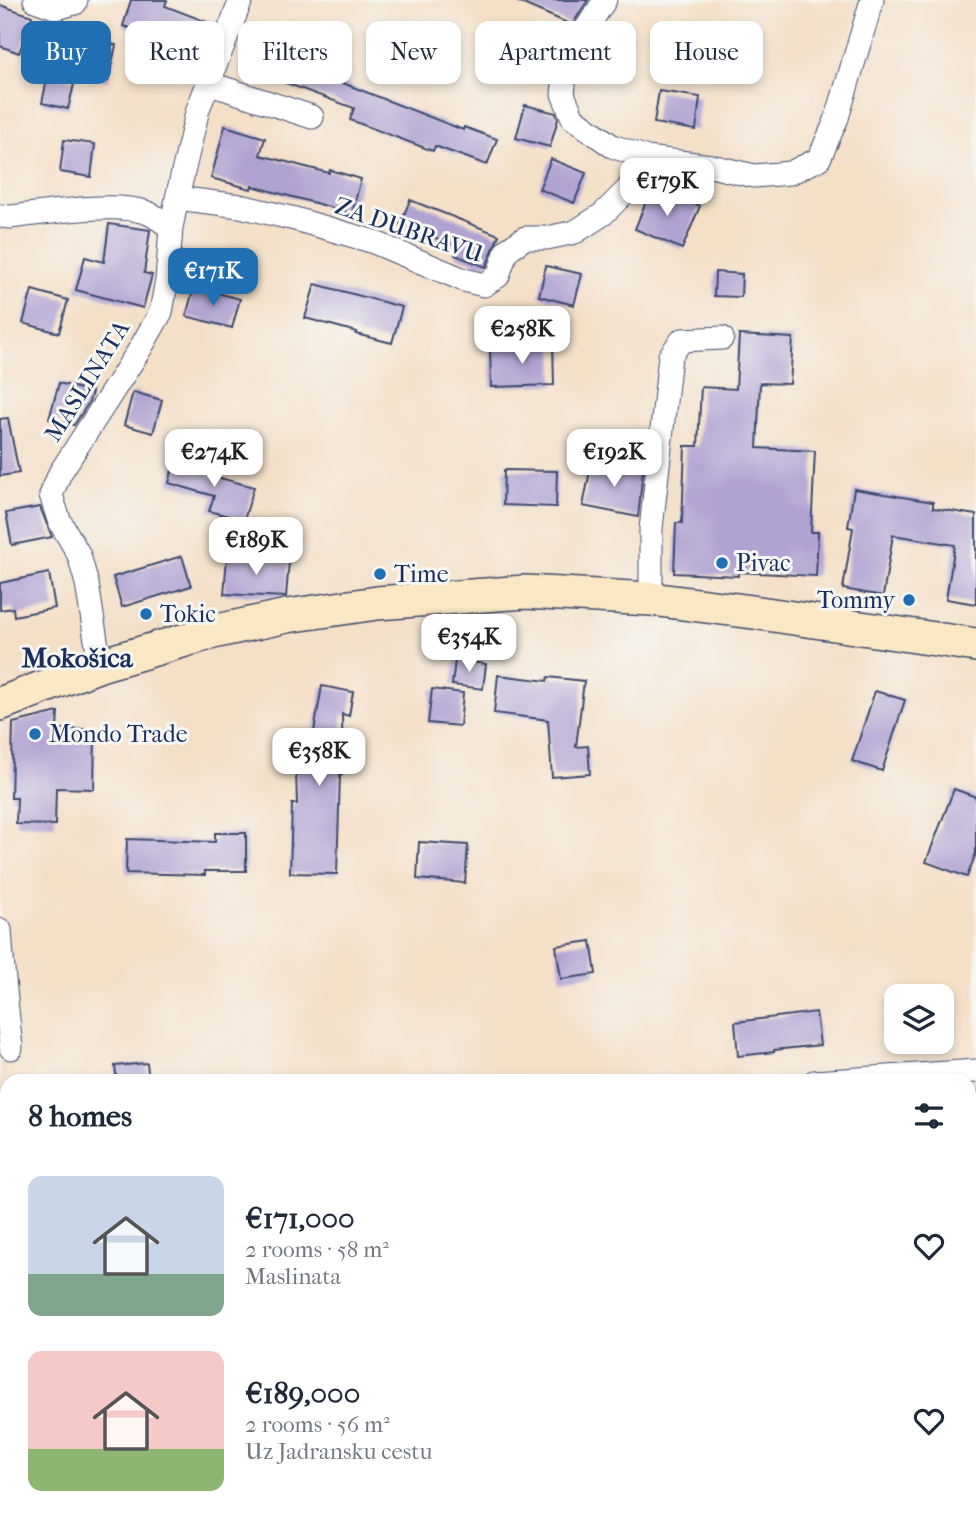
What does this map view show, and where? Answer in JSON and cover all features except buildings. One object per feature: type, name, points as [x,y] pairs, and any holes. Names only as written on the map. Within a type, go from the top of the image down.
[{"type":"main road","points":[[0,704],[100,665],[213,632],[287,616],[377,603],[525,592],[651,599],[976,645]]},
{"type":"street","points":[[34,0],[57,8],[75,3],[76,0]]},
{"type":"street","name":"MASLINATA","points":[[224,43],[241,0]]},
{"type":"street","points":[[605,0],[567,58],[563,94],[573,118],[612,146],[647,158],[712,166],[754,176],[790,173],[819,159],[837,118],[872,0]]},
{"type":"street","name":"MASLINATA","points":[[100,665],[87,584],[79,555],[59,520],[51,495],[60,472],[141,349],[161,312],[177,198],[198,109],[208,84]]},
{"type":"street","points":[[211,84],[312,117]]},
{"type":"street","name":"ZA DUBRAVU","points":[[177,198],[240,206],[295,219],[371,241],[464,280],[484,285],[498,276],[508,250],[525,238],[547,238],[575,232],[603,214],[628,189],[647,158]]},
{"type":"street","points":[[0,216],[124,209],[148,213],[171,228]]},
{"type":"street","points":[[651,599],[651,529],[670,356],[682,340],[722,338]]},
{"type":"street","points":[[0,930],[11,1048]]},
{"type":"street","points":[[931,1074],[976,1071]]},
{"type":"place","name":"Pivac","points":[[722,563]]},
{"type":"place","name":"Time","points":[[380,574]]},
{"type":"place","name":"Tommy","points":[[909,600]]},
{"type":"place","name":"Tokic","points":[[146,614]]},
{"type":"place","name":"Mondo Trade","points":[[35,734]]},
{"type":"district","name":"Mokošica","points":[[77,657]]}]
